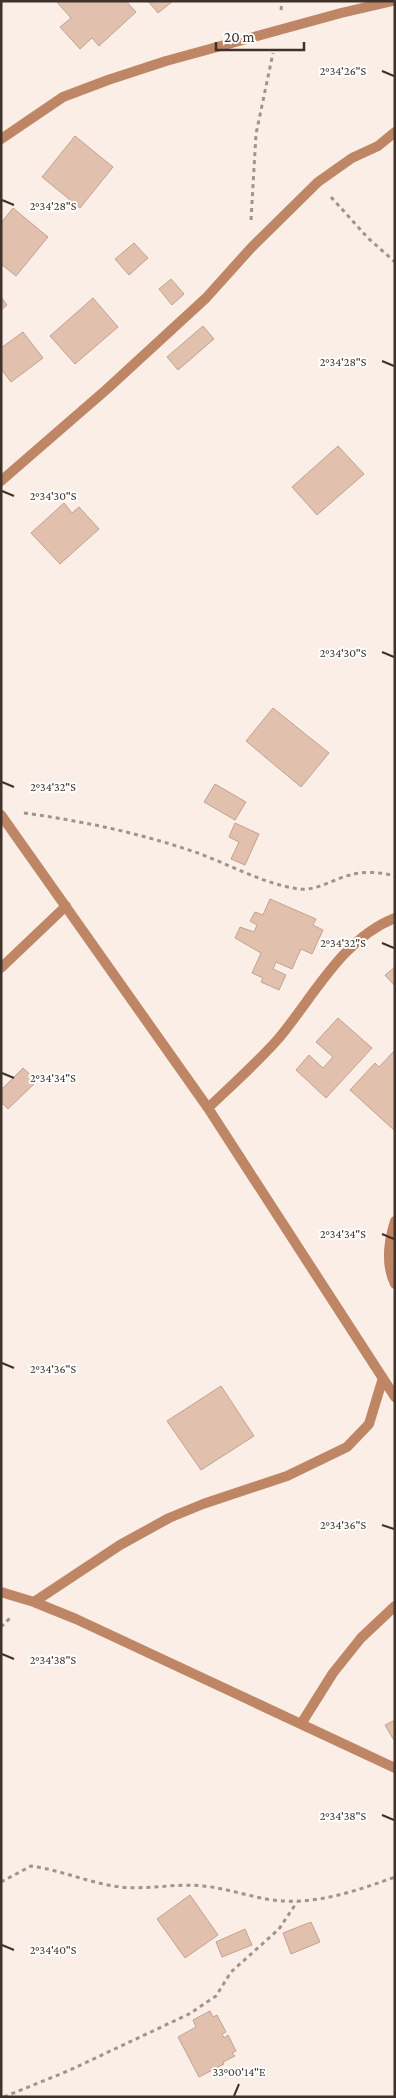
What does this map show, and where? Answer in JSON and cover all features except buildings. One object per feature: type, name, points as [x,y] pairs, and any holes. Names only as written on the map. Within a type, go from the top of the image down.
[{"type":"street","points":[[1,139],[64,97],[90,87],[166,61],[341,13],[393,1]]},
{"type":"street","points":[[1,481],[107,389],[206,298],[251,248],[318,182],[352,158],[378,146],[395,132]]},
{"type":"street","points":[[2,818],[208,1108],[395,1396]]},
{"type":"street","points":[[1,968],[66,906]]},
{"type":"street","points":[[208,1108],[257,1062],[296,1016],[337,961],[359,939],[395,918]]},
{"type":"street","points":[[395,1221],[389,1240],[389,1259],[395,1284]]},
{"type":"street","points":[[34,1602],[120,1545],[169,1518],[203,1504],[287,1476],[347,1447],[369,1424],[383,1378]]},
{"type":"street","points":[[1,1592],[34,1602],[76,1619],[395,1768]]},
{"type":"street","points":[[301,1724],[333,1673],[361,1638],[395,1606]]},
{"type":"path","points":[[251,248],[251,204],[256,134],[278,30]]},
{"type":"path","points":[[318,182],[368,238],[395,262]]},
{"type":"path","points":[[19,812],[114,828],[146,836],[195,852],[262,878],[300,889],[314,888],[350,874],[367,872],[395,876]]},
{"type":"path","points":[[1,1882],[31,1866],[121,1887],[173,1884],[204,1886],[267,1899],[297,1902],[328,1898],[362,1889],[395,1877]]},
{"type":"path","points":[[4,2097],[70,2070],[189,2014],[207,2003],[216,1996],[231,1972],[279,1929],[297,1902]]}]
